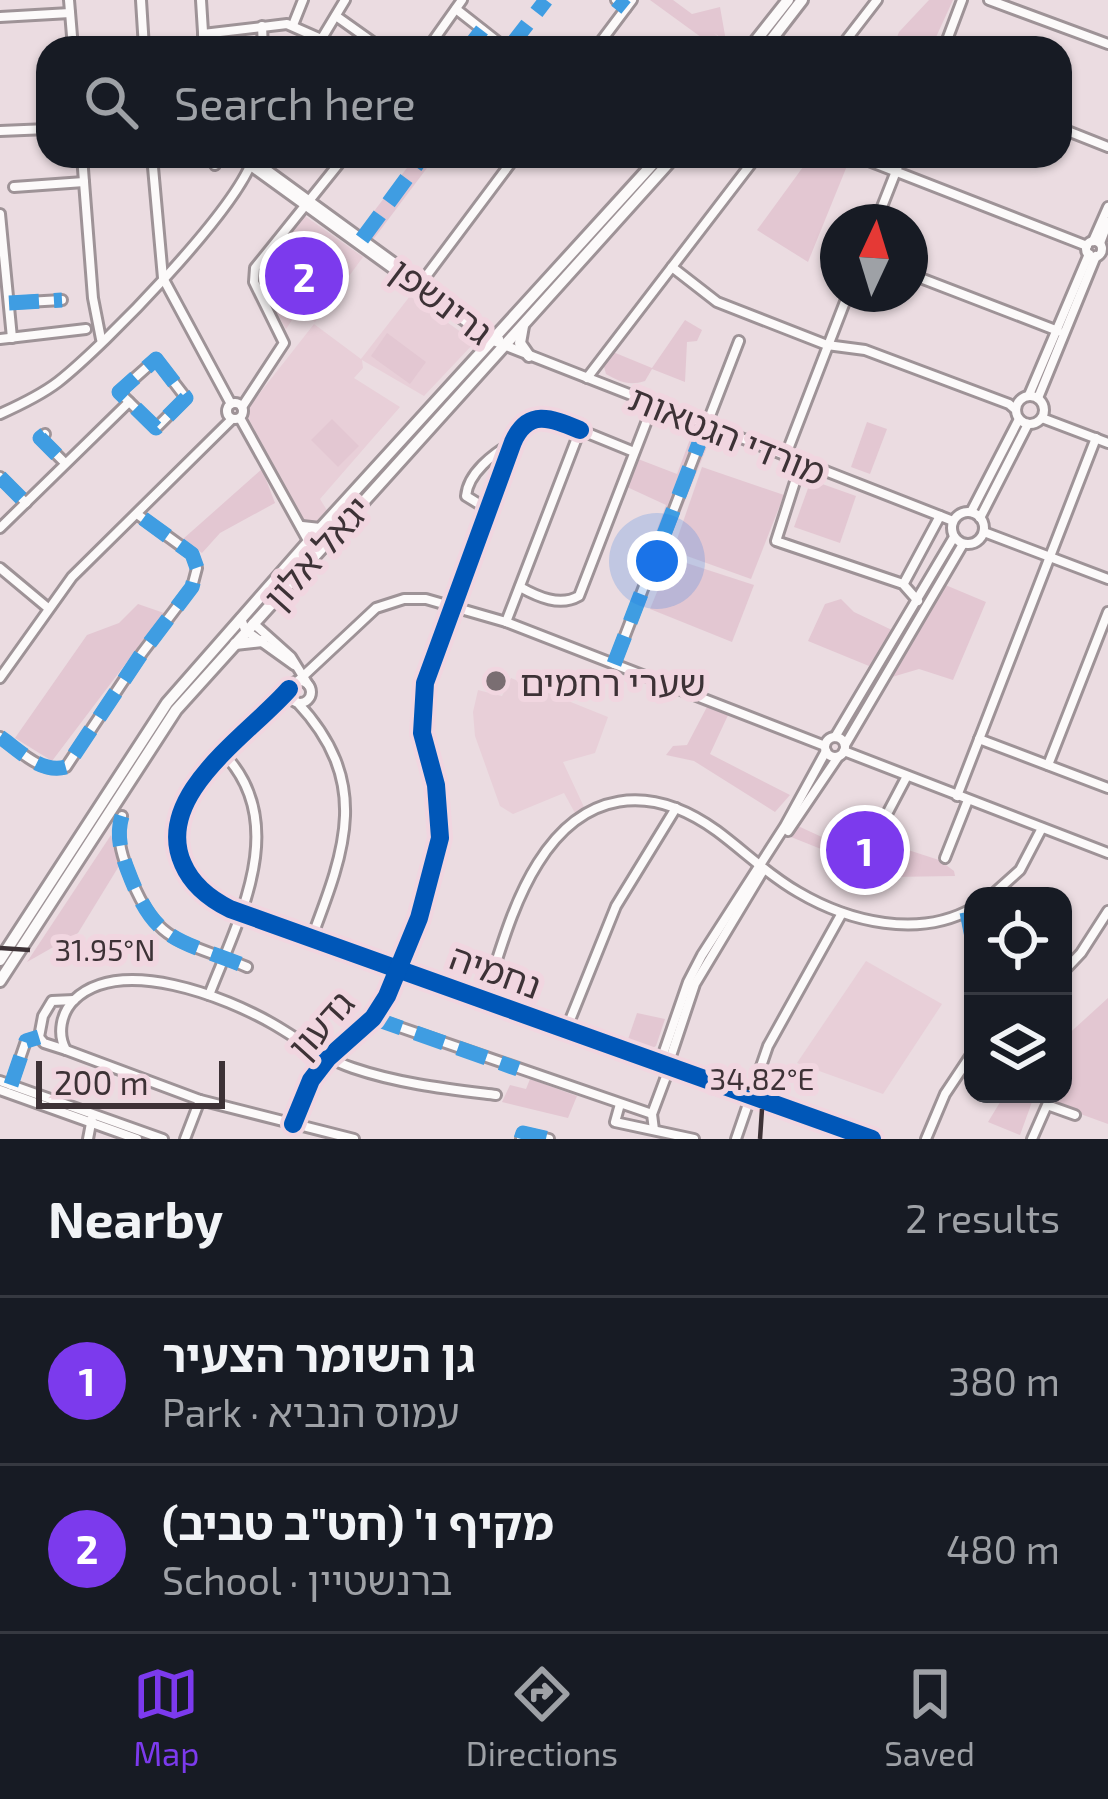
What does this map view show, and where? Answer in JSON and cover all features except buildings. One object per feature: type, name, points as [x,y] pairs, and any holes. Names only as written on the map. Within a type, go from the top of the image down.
[{"type":"main road","points":[[760,36],[788,0]]},
{"type":"main road","points":[[774,36],[802,0]]},
{"type":"main road","name":"יגאל אלון","points":[[0,960],[166,703],[246,623],[649,168]]},
{"type":"main road","name":"יגאל אלון","points":[[310,546],[320,529],[497,340],[523,325],[664,168]]},
{"type":"main road","points":[[523,325],[520,343],[529,356]]},
{"type":"main road","points":[[299,523],[320,529]]},
{"type":"main road","name":"יגאל אלון","points":[[0,981],[176,710],[246,623]]},
{"type":"main road","points":[[232,645],[262,641]]},
{"type":"street","points":[[69,0],[72,36]]},
{"type":"street","points":[[141,0],[143,36]]},
{"type":"street","points":[[200,0],[203,34],[293,25],[308,36]]},
{"type":"street","points":[[293,25],[303,0]]},
{"type":"street","points":[[324,36],[345,0]]},
{"type":"street","points":[[437,36],[463,0]]},
{"type":"street","points":[[605,36],[629,4],[616,0]]},
{"type":"street","points":[[849,36],[877,0]]},
{"type":"street","points":[[948,36],[962,0]]},
{"type":"street","points":[[989,0],[1108,44]]},
{"type":"street","points":[[456,9],[490,36]]},
{"type":"street","points":[[0,17],[70,13]]},
{"type":"street","points":[[336,16],[364,36]]},
{"type":"street","points":[[262,25],[262,36]]},
{"type":"street","points":[[477,36],[482,30]]},
{"type":"street","points":[[0,130],[36,129]]},
{"type":"street","points":[[1072,133],[1108,147]]},
{"type":"street","points":[[83,168],[101,340]]},
{"type":"street","points":[[153,168],[163,278],[310,546]]},
{"type":"street","points":[[0,414],[56,383],[116,326],[181,260],[247,168]]},
{"type":"street","name":"גרינשפן","points":[[259,168],[497,340]]},
{"type":"street","points":[[0,678],[72,577],[236,412],[284,343],[252,275],[336,168]]},
{"type":"street","points":[[419,286],[507,168]]},
{"type":"street","points":[[587,378],[748,168]]},
{"type":"street","points":[[886,168],[1096,250]]},
{"type":"street","points":[[883,204],[898,168]]},
{"type":"street","points":[[14,187],[84,182]]},
{"type":"street","points":[[1033,397],[1096,250],[1108,207]]},
{"type":"street","points":[[0,214],[12,338]]},
{"type":"street","points":[[1108,222],[1033,397],[1018,412],[976,515],[984,532],[1108,579]]},
{"type":"street","points":[[160,250],[169,259],[181,260]]},
{"type":"street","points":[[672,267],[717,302],[827,345],[877,354],[1018,412],[1045,416],[1108,442]]},
{"type":"street","points":[[928,281],[1058,331]]},
{"type":"street","points":[[150,291],[171,293]]},
{"type":"street","points":[[6,298],[62,300]]},
{"type":"street","points":[[95,312],[116,326]]},
{"type":"street","points":[[785,457],[841,312]]},
{"type":"street","points":[[0,339],[86,329]]},
{"type":"street","name":"מורדי הגטאות","points":[[497,340],[953,521]]},
{"type":"street","points":[[614,664],[739,341]]},
{"type":"street","points":[[156,359],[186,398],[156,428],[129,402],[119,392],[156,359]]},
{"type":"street","points":[[1033,397],[1045,416]]},
{"type":"street","points":[[0,528],[129,402]]},
{"type":"street","points":[[520,587],[554,601],[579,596],[653,405]]},
{"type":"street","points":[[487,509],[466,496],[467,486],[488,460],[513,442],[524,423],[535,418],[550,417],[634,452]]},
{"type":"street","points":[[506,622],[580,430]]},
{"type":"street","points":[[45,434],[40,438],[65,463]]},
{"type":"street","points":[[957,796],[1096,438]]},
{"type":"street","name":"גדעון","points":[[293,1124],[304,1092],[328,1058],[373,1018],[399,970],[437,859],[440,812],[421,721],[428,672],[513,442]]},
{"type":"street","points":[[801,463],[776,541],[903,584],[918,601]]},
{"type":"street","points":[[0,477],[26,503]]},
{"type":"street","points":[[0,737],[41,766],[50,770],[66,767],[192,587],[197,568],[193,554],[137,514]]},
{"type":"street","points":[[762,867],[842,751],[959,540],[953,521],[961,514],[976,515]]},
{"type":"street","points":[[903,584],[940,516]]},
{"type":"street","points":[[959,540],[978,541],[984,532]]},
{"type":"street","points":[[654,1130],[652,1114],[695,984],[826,748],[959,540]]},
{"type":"street","points":[[0,568],[48,608]]},
{"type":"street","points":[[299,674],[386,603],[415,598],[452,604],[1108,853]]},
{"type":"street","points":[[1048,765],[1108,612]]},
{"type":"street","points":[[246,623],[299,674]]},
{"type":"street","points":[[246,623],[299,674],[309,690],[317,727]]},
{"type":"street","name":"נחמיה","points":[[299,674],[186,801],[177,838],[182,861],[199,888],[239,912],[872,1139]]},
{"type":"street","points":[[289,689],[317,727],[338,769],[346,824],[343,852],[313,937]]},
{"type":"street","points":[[297,702],[307,700],[309,690]]},
{"type":"street","points":[[835,737],[842,751]]},
{"type":"street","points":[[979,739],[1108,788]]},
{"type":"street","points":[[209,995],[254,873],[258,828],[254,805],[224,754]]},
{"type":"street","points":[[878,831],[907,776]]},
{"type":"street","points":[[484,1000],[527,882],[565,828],[583,814],[619,800],[639,799],[676,808],[714,829],[797,892],[842,913],[899,924],[938,921],[964,912]]},
{"type":"street","points":[[945,858],[968,800]]},
{"type":"street","points":[[566,1030],[616,906],[676,808]]},
{"type":"street","points":[[122,816],[123,859],[150,921],[171,936],[247,967]]},
{"type":"street","points":[[1001,887],[1020,870],[1042,828]]},
{"type":"street","points":[[1072,963],[1108,911]]},
{"type":"street","points":[[736,1139],[768,1046],[842,913]]},
{"type":"street","points":[[39,1037],[52,1001],[74,1000],[92,988],[134,981],[209,995],[272,1023],[328,1058],[396,1082],[496,1095]]},
{"type":"street","points":[[66,1050],[60,1030],[74,1000]]},
{"type":"street","points":[[373,1018],[652,1114]]},
{"type":"street","points":[[39,1037],[44,1043],[200,1100],[354,1139]]},
{"type":"street","points":[[11,1085],[26,1041],[39,1037]]},
{"type":"street","points":[[926,1139],[945,1094],[964,1066]]},
{"type":"street","points":[[0,1081],[137,1139]]},
{"type":"street","points":[[0,1090],[164,1139]]},
{"type":"street","points":[[185,1139],[200,1100]]},
{"type":"street","points":[[620,1104],[615,1122],[694,1139]]},
{"type":"street","points":[[1032,1139],[1047,1105],[1076,1115]]},
{"type":"street","points":[[88,1139],[95,1118]]},
{"type":"street","points":[[520,1139],[523,1133],[548,1139]]},
{"type":"shaded area","points":[[650,0],[673,0],[692,14],[720,7],[725,36],[700,36]]},
{"type":"shaded area","points":[[929,0],[953,0],[936,36],[898,36]]},
{"type":"shaded area","points":[[407,168],[427,168],[369,245],[356,235]]},
{"type":"shaded area","points":[[802,168],[846,168],[832,204],[820,204],[820,232],[808,262],[757,230]]},
{"type":"shaded area","points":[[302,214],[363,257],[315,322],[300,308],[286,329],[258,280],[268,257]]},
{"type":"shaded area","points":[[410,296],[475,342],[424,396],[362,360],[363,368],[354,378],[400,407],[320,499],[328,512],[316,526],[306,525],[245,412],[314,324],[361,359]]},
{"type":"shaded area","points":[[685,320],[702,330],[697,341],[687,342],[685,382],[652,369],[645,381],[634,383],[606,374],[603,363],[613,352],[652,368]]},
{"type":"shaded area","points":[[387,333],[426,362],[410,384],[371,356]]},
{"type":"shaded area","points":[[332,419],[359,446],[338,467],[311,440]]},
{"type":"shaded area","points":[[867,422],[887,429],[870,474],[851,467]]},
{"type":"shaded area","points":[[695,426],[713,432],[622,656],[613,650],[666,505],[627,487],[638,459],[677,474]]},
{"type":"shaded area","points":[[702,467],[784,495],[751,579],[673,551]]},
{"type":"shaded area","points":[[262,469],[275,503],[220,533],[202,553],[183,539]]},
{"type":"shaded area","points":[[811,480],[856,496],[840,543],[794,527]]},
{"type":"shaded area","points":[[671,558],[754,585],[732,642],[650,609]]},
{"type":"shaded area","points":[[943,584],[986,602],[953,680],[919,669],[892,677]]},
{"type":"shaded area","points":[[841,599],[854,612],[894,631],[869,666],[808,641],[825,604]]},
{"type":"shaded area","points":[[138,604],[164,613],[52,761],[15,738],[87,635],[119,623]]},
{"type":"shaded area","points":[[511,678],[608,717],[595,753],[563,762],[584,807],[575,813],[564,793],[513,814],[500,806],[475,736],[473,712],[478,690],[502,696]]},
{"type":"shaded area","points":[[708,705],[729,713],[710,754],[790,795],[775,812],[694,761],[666,755],[673,746],[687,745]]},
{"type":"shaded area","points":[[831,825],[939,860],[955,876],[891,877],[791,837],[798,826],[824,838]]},
{"type":"shaded area","points":[[111,835],[119,866],[78,933],[27,962]]},
{"type":"shaded area","points":[[866,961],[942,1004],[883,1094],[797,1063]]},
{"type":"shaded area","points":[[1108,998],[1108,1124],[1050,1103],[1072,1103],[1072,1031]]},
{"type":"shaded area","points":[[637,1013],[665,1019],[656,1046],[645,1052],[626,1045]]},
{"type":"shaded area","points":[[530,1079],[577,1096],[568,1118],[502,1102],[510,1085],[526,1089]]},
{"type":"shaded area","points":[[1000,1103],[1032,1103],[1020,1135],[988,1122]]},
{"type":"marked path","points":[[518,36],[546,0]]},
{"type":"marked path","points":[[616,0],[626,8]]},
{"type":"marked path","points":[[477,36],[482,30]]},
{"type":"marked path","points":[[362,239],[414,168]]},
{"type":"marked path","points":[[9,303],[62,300]]},
{"type":"marked path","points":[[156,359],[186,398],[156,428],[119,392],[156,359]]},
{"type":"marked path","points":[[614,664],[706,425]]},
{"type":"marked path","points":[[45,434],[40,438],[65,463]]},
{"type":"marked path","points":[[0,477],[26,503]]},
{"type":"marked path","points":[[0,737],[39,764],[66,767],[192,587],[197,568],[192,554],[137,514]]},
{"type":"marked path","points":[[122,816],[123,857],[149,914],[173,937],[247,967]]},
{"type":"marked path","points":[[373,1018],[518,1069]]},
{"type":"marked path","points":[[11,1085],[26,1041],[39,1037]]},
{"type":"marked path","points":[[521,1139],[523,1133],[549,1139]]},
{"type":"cycle path","points":[[293,1124],[311,1080],[373,1018],[387,996],[419,918],[440,838],[436,785],[422,733],[425,683],[513,442],[533,420],[580,430]]},
{"type":"cycle path","points":[[289,689],[210,768],[181,814],[177,839],[183,864],[209,896],[230,909],[872,1139]]},
{"type":"place","name":"מקיף ו' (חט\"ב טביב)","points":[[304,276]]},
{"type":"place","name":"שערי רחמים","points":[[496,681]]},
{"type":"place","name":"גן השומר הצעיר","points":[[865,850]]}]
